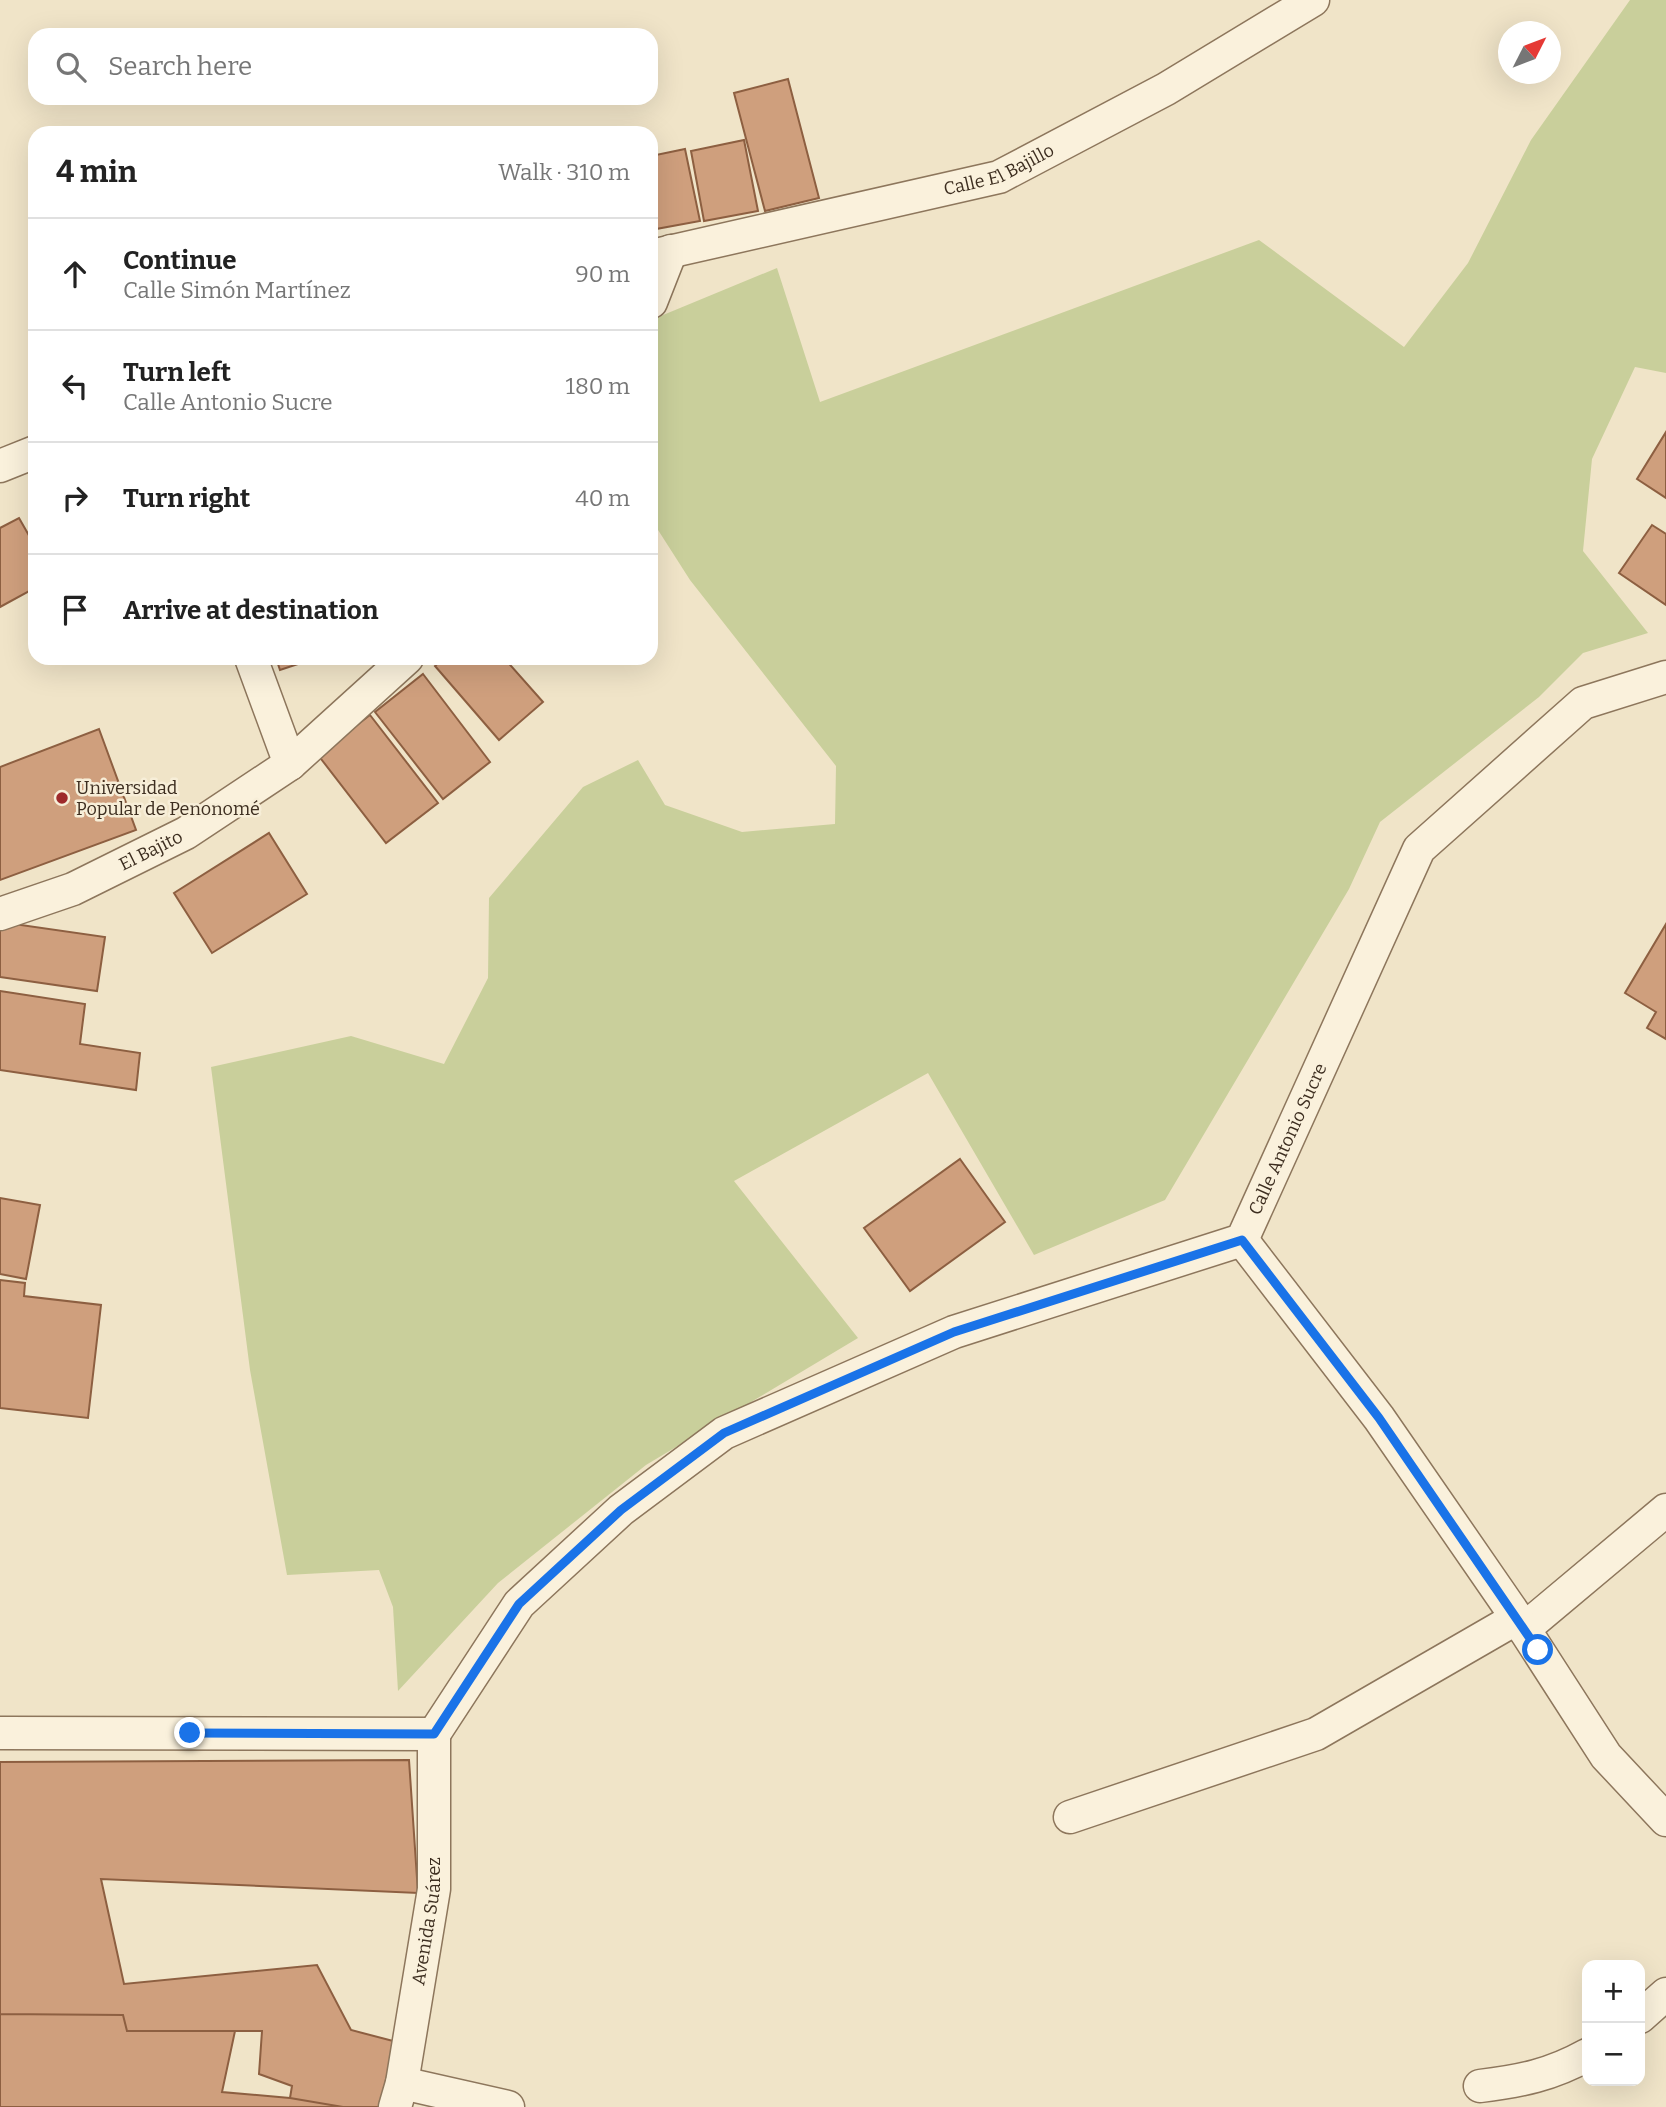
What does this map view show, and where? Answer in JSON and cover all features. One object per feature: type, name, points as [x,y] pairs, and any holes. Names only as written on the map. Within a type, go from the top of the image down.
[{"type":"street","name":"Calle El Bajillo","points":[[661,253],[999,177],[1166,89],[1313,0]]},
{"type":"street","points":[[0,466],[28,455]]},
{"type":"street","points":[[254,665],[290,764]]},
{"type":"street","name":"El Bajito","points":[[0,914],[74,889],[186,833],[290,764],[399,665]]},
{"type":"street","name":"Calle Antonio Sucre","points":[[1242,1240],[1419,849],[1583,703],[1666,677]]},
{"type":"street","points":[[0,1733],[434,1734],[519,1604],[621,1510],[724,1433],[954,1332],[1242,1240],[1379,1418],[1520,1624],[1606,1756],[1666,1819]]},
{"type":"street","points":[[1070,1817],[1316,1734],[1520,1624],[1666,1510]]},
{"type":"street","name":"Avenida Suárez","points":[[398,2095],[434,1889],[434,1734]]},
{"type":"street","points":[[1645,2013],[1666,1994]]},
{"type":"street","points":[[1480,2086],[1535,2078],[1582,2058]]},
{"type":"street","points":[[398,2095],[508,2107]]},
{"type":"green space","points":[[1630,0],[1666,0],[1666,373],[1635,367],[1592,459],[1583,551],[1648,633],[1583,653],[1539,697],[1380,822],[1349,889],[1165,1200],[1034,1255],[928,1073],[734,1181],[858,1338],[646,1465],[498,1583],[398,1691],[393,1607],[379,1570],[287,1575],[250,1370],[211,1067],[351,1036],[444,1064],[488,978],[489,898],[583,787],[638,760],[665,805],[742,832],[835,824],[836,766],[690,580],[658,530],[658,317],[777,268],[820,402],[1259,240],[1404,347],[1468,263],[1531,140]]},
{"type":"building","points":[[788,79],[819,198],[765,211],[734,93]]},
{"type":"building","points":[[744,140],[758,211],[704,221],[691,151]]},
{"type":"building","points":[[685,149],[700,221],[658,229],[658,155]]},
{"type":"building","points":[[1666,432],[1666,498],[1637,479]]},
{"type":"building","points":[[19,518],[28,534],[28,592],[0,607],[0,528]]},
{"type":"building","points":[[1652,525],[1666,534],[1666,605],[1619,573]]},
{"type":"building","points":[[278,665],[295,665],[280,670]]},
{"type":"building","points":[[510,665],[543,702],[499,740],[435,666]]},
{"type":"building","points":[[423,674],[490,762],[443,799],[375,712]]},
{"type":"building","points":[[370,715],[438,803],[386,843],[318,755]]},
{"type":"building","name":"Universidad Popular de Penonomé","points":[[99,729],[136,830],[0,880],[0,767]]},
{"type":"building","points":[[269,833],[307,894],[212,953],[174,893]]},
{"type":"building","points":[[0,922],[105,937],[97,991],[0,977]]},
{"type":"building","points":[[1666,924],[1666,1039],[1647,1028],[1656,1012],[1625,993]]},
{"type":"building","points":[[0,991],[85,1004],[80,1044],[140,1053],[136,1090],[0,1070]]},
{"type":"building","points":[[960,1159],[1005,1222],[910,1291],[864,1228]]},
{"type":"building","points":[[0,1198],[40,1205],[26,1279],[0,1274]]},
{"type":"building","points":[[0,1280],[25,1283],[24,1296],[101,1305],[88,1418],[0,1408]]},
{"type":"building","points":[[409,1760],[418,1893],[101,1879],[124,1984],[317,1965],[351,2030],[397,2042],[387,2107],[343,2107],[290,2098],[292,2086],[259,2074],[262,2031],[127,2031],[123,2015],[0,2014],[0,1762]]},
{"type":"building","points":[[0,2014],[123,2015],[127,2031],[235,2031],[222,2092],[290,2098],[343,2107],[0,2107]]},
{"type":"place","name":"Universidad Popular de Penonomé","points":[[62,798]]},
{"type":"route","points":[[190,1733],[434,1734],[519,1604],[621,1510],[724,1433],[954,1332],[1242,1240],[1379,1418],[1538,1650]]}]
